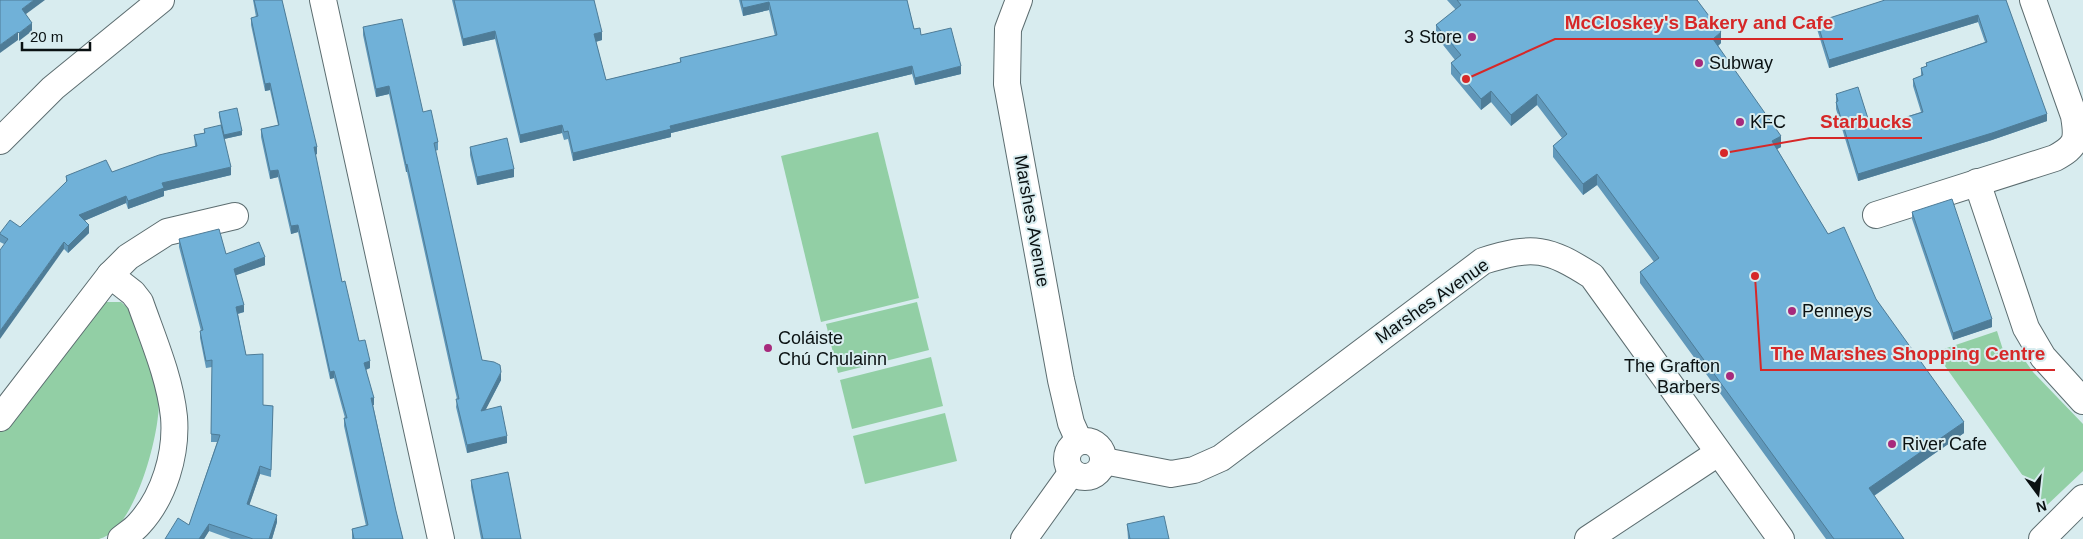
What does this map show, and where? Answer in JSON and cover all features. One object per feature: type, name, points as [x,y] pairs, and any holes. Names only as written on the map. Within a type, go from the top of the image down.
[{"type":"street","points":[[0,141],[53,88],[161,0]]},
{"type":"street","points":[[323,0],[441,539]]},
{"type":"street","name":"Marshes Avenue","points":[[1019,0],[1008,29],[1006,50],[1007,84],[1061,380],[1070,423],[1079,441]]},
{"type":"street","points":[[1876,215],[2055,158],[2070,150],[2077,134],[2074,116],[2033,0]]},
{"type":"street","points":[[1977,182],[2015,332],[2044,358],[2083,402]]},
{"type":"street","points":[[0,418],[110,275],[128,256],[167,232],[235,216]]},
{"type":"street","name":"Marshes Avenue","points":[[1104,461],[1171,474],[1194,470],[1221,458],[1483,261],[1514,252],[1542,251],[1569,261],[1592,276],[1781,539]]},
{"type":"street","points":[[110,275],[133,293],[140,302],[169,391],[174,418],[173,446],[167,474],[158,498],[139,525],[122,539]]},
{"type":"street","points":[[1079,441],[1089,441],[1098,446],[1104,455],[1104,461],[1099,471],[1089,477],[1078,476],[1069,467],[1067,455],[1070,449],[1079,441]]},
{"type":"street","points":[[1588,539],[1718,452]]},
{"type":"street","points":[[1024,539],[1072,472]]},
{"type":"street","points":[[2042,539],[2083,498]]},
{"type":"green space","points":[[878,132],[919,298],[821,322],[781,156]]},
{"type":"green space","points":[[103,302],[121,302],[129,309],[147,351],[155,377],[159,412],[156,430],[147,466],[132,505],[122,521],[111,533],[99,539],[0,539],[0,427]]},
{"type":"green space","points":[[917,302],[929,350],[838,373],[826,324]]},
{"type":"green space","points":[[1997,331],[2004,353],[2011,351],[2021,355],[2033,372],[2083,424],[2083,471],[2045,507],[1935,352]]},
{"type":"green space","points":[[931,357],[943,406],[852,429],[840,380]]},
{"type":"green space","points":[[945,413],[957,461],[865,484],[853,436]]},
{"type":"building","points":[[0,0],[34,0],[22,9],[32,23],[0,45]]},
{"type":"building","points":[[254,0],[282,0],[317,147],[314,147],[342,282],[345,281],[359,341],[365,340],[370,361],[364,363],[374,398],[371,398],[403,539],[354,539],[352,529],[368,525],[344,418],[347,418],[334,371],[330,372],[298,225],[291,226],[278,170],[270,171],[261,129],[279,125],[270,83],[265,84],[251,18],[258,16]]},
{"type":"building","points":[[454,0],[594,0],[602,32],[594,34],[606,80],[681,62],[680,58],[777,35],[769,2],[743,8],[741,0],[907,0],[914,29],[920,28],[921,35],[951,28],[961,66],[915,78],[912,66],[670,126],[671,129],[573,153],[568,131],[564,132],[562,125],[520,135],[495,31],[463,39]]},
{"type":"building","points":[[1457,0],[1697,0],[1721,32],[1713,39],[1781,136],[1772,141],[1828,234],[1844,227],[1876,299],[1964,422],[1869,488],[1904,539],[1834,539],[1640,272],[1659,258],[1597,174],[1583,184],[1553,146],[1567,134],[1537,94],[1511,115],[1491,91],[1481,99],[1451,63],[1461,55],[1436,25],[1461,5]]},
{"type":"building","points":[[1885,0],[2006,0],[2047,114],[1858,174],[1836,102],[1838,101],[1836,94],[1858,87],[1871,128],[1923,112],[1913,79],[1923,75],[1921,68],[1927,66],[1926,63],[1987,42],[1978,15],[1829,60],[1817,22]]},
{"type":"building","points":[[402,19],[423,112],[431,110],[438,142],[434,143],[482,360],[500,365],[501,372],[481,411],[501,406],[507,436],[467,445],[456,399],[459,399],[389,86],[376,89],[363,27]]},
{"type":"building","points":[[237,108],[242,131],[224,135],[219,112]]},
{"type":"building","points":[[221,125],[231,167],[162,183],[164,188],[128,201],[126,196],[79,215],[89,225],[68,246],[64,242],[0,331],[0,250],[8,239],[0,233],[10,220],[20,227],[67,181],[66,176],[106,160],[112,172],[159,155],[197,146],[194,135],[205,133],[204,129]]},
{"type":"building","points":[[507,138],[514,169],[477,177],[470,147]]},
{"type":"building","points":[[1952,199],[1992,319],[1953,333],[1912,212]]},
{"type":"building","points":[[219,229],[226,254],[259,242],[265,257],[234,269],[244,305],[236,307],[246,355],[263,354],[263,405],[273,406],[271,470],[260,466],[247,504],[277,515],[269,539],[253,539],[209,524],[199,539],[165,539],[178,518],[189,525],[220,435],[211,434],[212,360],[206,361],[200,331],[203,330],[179,239]]},
{"type":"building","points":[[508,472],[521,539],[483,539],[471,480]]},
{"type":"building","points":[[1164,516],[1169,539],[1130,539],[1127,524]]},
{"type":"place","name":"3 Store","points":[[1472,37]]},
{"type":"place","name":"Subway","points":[[1699,63]]},
{"type":"place","name":"McCloskey's Bakery and Cafe","points":[[1466,79]]},
{"type":"place","name":"KFC","points":[[1740,122]]},
{"type":"place","name":"Starbucks","points":[[1724,153]]},
{"type":"place","name":"The Marshes Shopping Centre","points":[[1755,276]]},
{"type":"place","name":"Penneys","points":[[1792,311]]},
{"type":"place","name":"Coláiste Chú Chulainn","points":[[768,348]]},
{"type":"place","name":"The Grafton Barbers","points":[[1730,376]]},
{"type":"place","name":"River Cafe","points":[[1892,444]]}]
